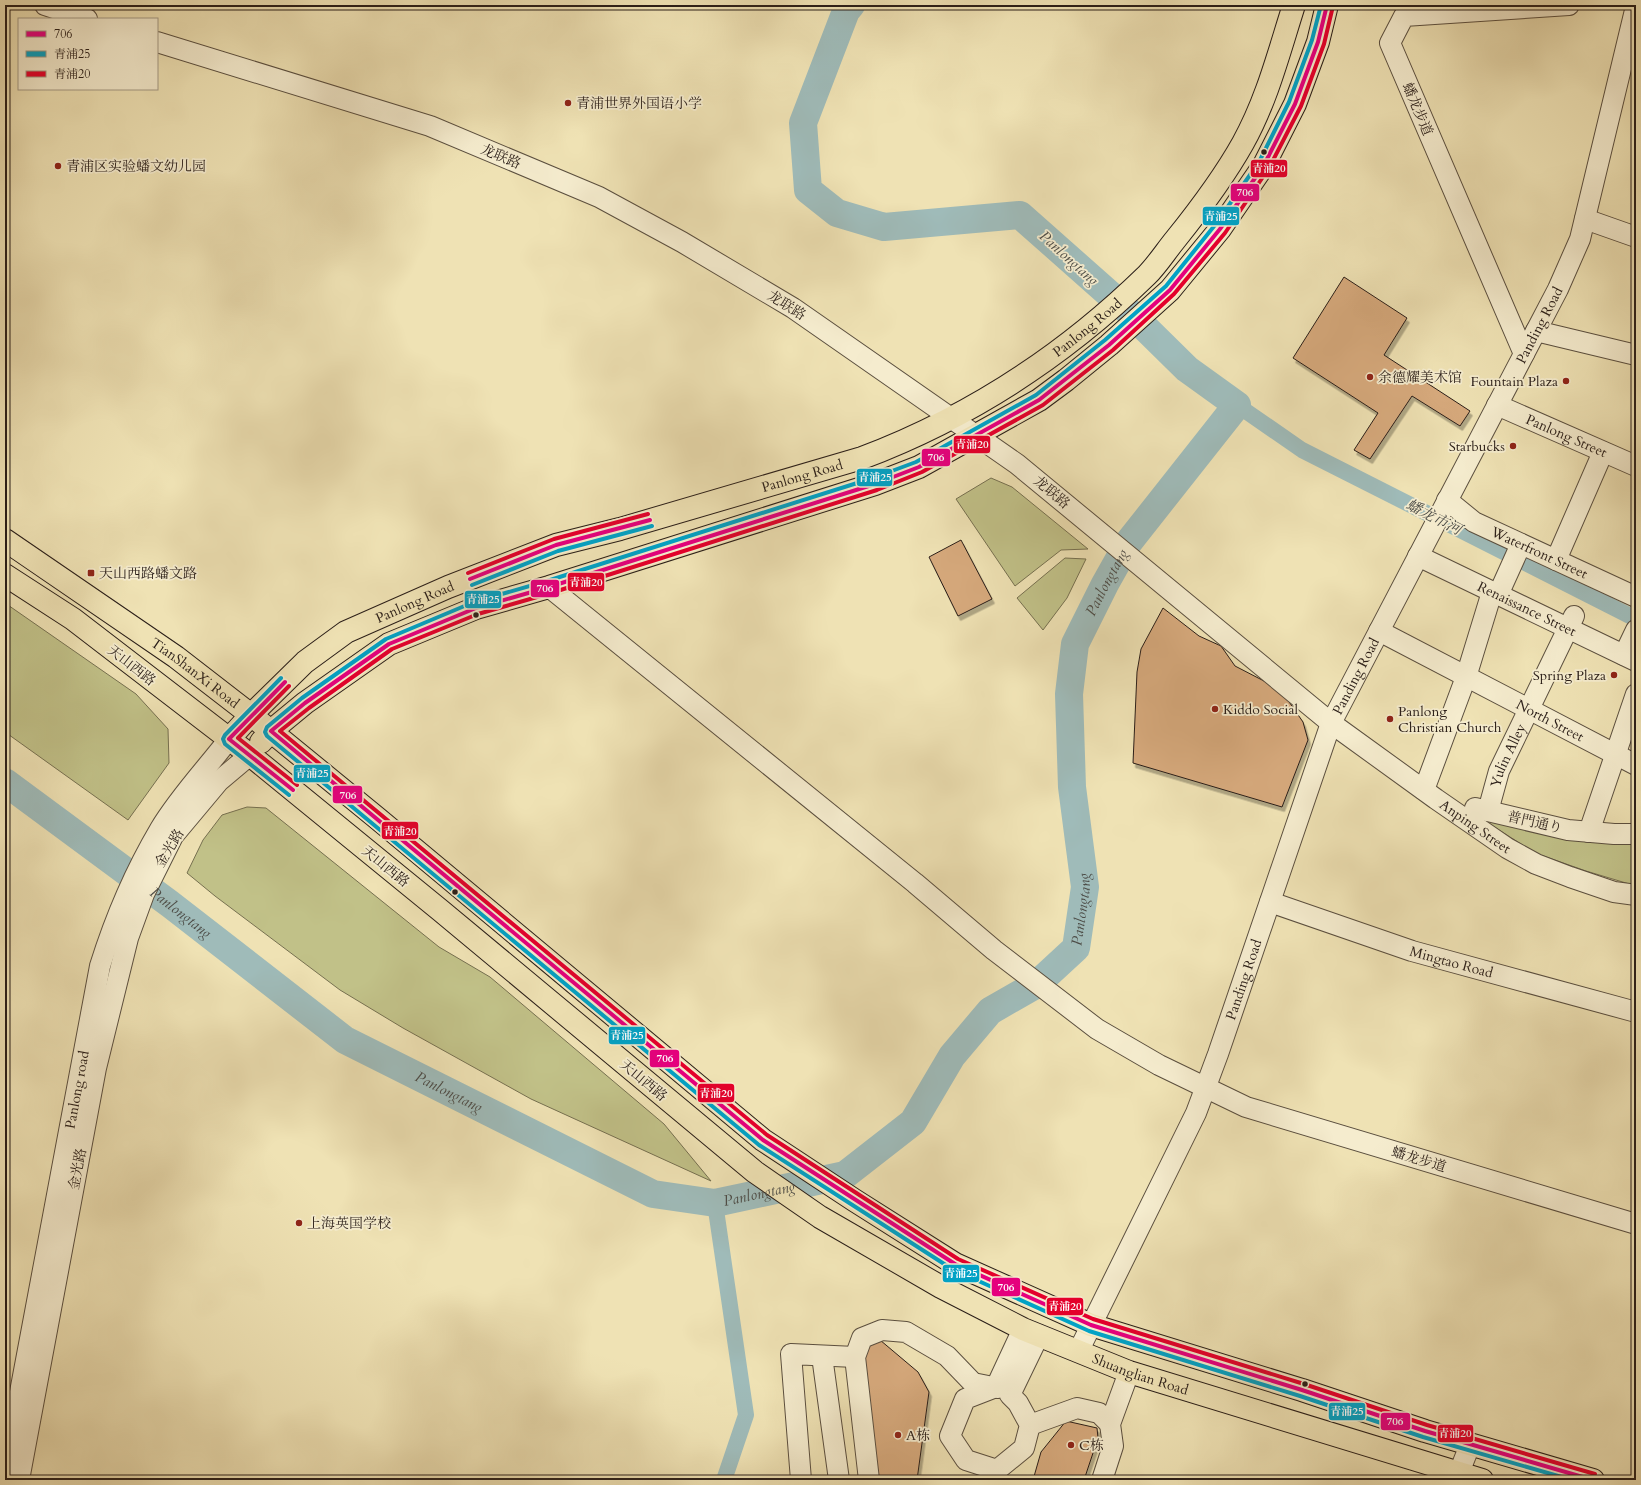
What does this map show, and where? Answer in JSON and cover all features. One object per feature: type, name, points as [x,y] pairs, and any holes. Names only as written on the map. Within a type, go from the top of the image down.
[{"type":"main road","name":"Panlong Road","points":[[229,739],[251,715],[305,662],[346,632],[448,587],[556,546],[620,529],[862,458],[898,444],[952,418],[1031,371],[1087,329],[1148,274],[1193,218],[1226,171],[1244,142],[1263,101],[1294,5]]},
{"type":"main road","name":"Panlong Road","points":[[250,755],[271,731],[305,703],[390,644],[476,608],[549,587],[875,484],[919,467],[978,436],[1039,400],[1109,345],[1170,290],[1220,229],[1264,165],[1295,104],[1318,42],[1327,5]]},
{"type":"main road","name":"TianShanXi Road","points":[[5,540],[176,657],[251,715],[377,818],[763,1140],[955,1264],[1091,1325],[1302,1390],[1425,1431],[1593,1480]]},
{"type":"main road","name":"天山西路","points":[[5,575],[73,619],[250,755],[440,910],[754,1172],[820,1217]]},
{"type":"main road","name":"Shuanglian Road","points":[[820,1217],[941,1287],[1031,1332],[1079,1350],[1129,1372],[1458,1476],[1482,1480]]},
{"type":"street","points":[[45,5],[84,18]]},
{"type":"street","name":"蟠龙步道","points":[[1524,354],[1390,44],[1404,16],[1569,5]]},
{"type":"street","name":"Panding Road","points":[[1079,1350],[1196,1113],[1218,1054],[1331,723],[1558,290],[1580,239],[1636,6]]},
{"type":"street","name":"龙联路","points":[[158,42],[430,126],[599,197],[682,242],[793,308],[1017,464],[1331,723]]},
{"type":"street","points":[[1585,218],[1636,237]]},
{"type":"street","points":[[1536,331],[1636,355]]},
{"type":"street","name":"Panlong Street","points":[[1497,405],[1636,466]]},
{"type":"street","points":[[1556,560],[1603,452]]},
{"type":"street","name":"Waterfront Street","points":[[1447,500],[1474,522],[1636,597]]},
{"type":"street","points":[[1430,795],[1466,677],[1495,593],[1520,544]]},
{"type":"street","name":"Renaissance Street","points":[[1418,556],[1495,593],[1571,623],[1630,658]]},
{"type":"street","name":"蟠龙步道","points":[[549,587],[915,883],[994,950],[1097,1029],[1145,1057],[1246,1107],[1636,1224]]},
{"type":"street","name":"Yulin Alley","points":[[1488,811],[1499,771],[1571,623]]},
{"type":"street","name":"North Street","points":[[1379,630],[1636,765]]},
{"type":"street","points":[[1630,658],[1636,630]]},
{"type":"street","points":[[1588,832],[1636,694]]},
{"type":"street","name":"Anping Street","points":[[1331,723],[1430,795],[1507,848],[1536,864],[1570,878],[1614,892],[1636,895]]},
{"type":"street","name":"Panlong road","points":[[5,1472],[100,966],[120,934],[128,889],[229,739]]},
{"type":"street","name":"金光路","points":[[166,832],[219,781],[250,755]]},
{"type":"street","name":"普門通り","points":[[1430,795],[1488,811],[1568,830],[1636,834]]},
{"type":"street","name":"Mingtao Road","points":[[1270,902],[1412,951],[1636,1012]]},
{"type":"street","name":"金光路","points":[[19,1480],[120,934]]},
{"type":"street","points":[[869,1480],[855,1357],[862,1338],[882,1330],[906,1332],[947,1356],[973,1383],[1003,1391],[1018,1403],[1030,1425],[1024,1448],[997,1470],[966,1460],[950,1436],[965,1399],[1003,1391]]},
{"type":"street","points":[[1003,1391],[1031,1332]]},
{"type":"street","points":[[801,1480],[791,1354],[855,1357]]},
{"type":"street","points":[[822,1356],[839,1480]]},
{"type":"street","points":[[1102,1480],[1113,1446],[1110,1424],[1129,1372]]},
{"type":"street","points":[[1030,1425],[1077,1408],[1099,1413],[1110,1424]]},
{"type":"street","points":[[1458,1476],[1470,1444]]},
{"type":"green space","points":[[991,478],[1012,487],[1088,549],[1061,550],[1015,586],[956,499]]},
{"type":"green space","points":[[1065,558],[1086,559],[1067,598],[1043,630],[1017,598]]},
{"type":"green space","points":[[5,603],[136,694],[168,729],[169,763],[128,820],[5,732]]},
{"type":"green space","points":[[247,807],[266,808],[439,947],[490,977],[664,1124],[711,1181],[531,1099],[403,1028],[340,990],[215,896],[187,873],[203,840],[222,815]]},
{"type":"green space","points":[[1487,813],[1636,836],[1636,886],[1586,871],[1535,853],[1485,821]]},
{"type":"building","name":"余德耀美术馆","points":[[1344,277],[1407,318],[1384,355],[1470,411],[1460,426],[1412,396],[1370,459],[1354,450],[1378,413],[1293,358]]},
{"type":"building","points":[[961,540],[992,599],[958,616],[929,557]]},
{"type":"building","name":"Kiddo Social","points":[[1163,608],[1199,636],[1221,646],[1235,666],[1264,681],[1285,696],[1303,722],[1308,740],[1282,807],[1133,763],[1137,672],[1141,649]]},
{"type":"building","name":"A栋","points":[[880,1340],[918,1372],[929,1392],[917,1480],[879,1480],[863,1352],[866,1342]]},
{"type":"building","name":"C栋","points":[[1066,1421],[1097,1428],[1098,1438],[1084,1480],[1033,1480],[1041,1452]]},
{"type":"waterway","name":"Panlongtang","points":[[5,782],[170,904],[345,1040],[653,1194],[715,1203],[845,1175],[913,1122],[952,1056],[990,1011],[1037,984],[1076,948],[1085,887],[1072,787],[1069,694],[1075,644],[1105,584],[1128,543],[1237,405],[1187,369],[1125,308],[1020,215],[884,227],[837,213],[808,190],[803,123],[846,11],[851,5]]},
{"type":"waterway","name":"蟠龙市河","points":[[1237,405],[1302,450],[1636,619]]},
{"type":"waterway","points":[[715,1203],[746,1415],[724,1480]]},
{"type":"transit line","name":"青浦25","points":[[1321,5],[1312,40],[1289,102],[1259,162],[1215,225],[1166,286],[1105,340],[1036,395],[916,462],[873,478],[547,581],[474,602],[386,639],[302,698],[267,727],[265,732],[267,736],[759,1145],[952,1269],[1089,1331],[1300,1396],[1423,1437],[1572,1480]]},
{"type":"transit line","name":"706","points":[[1327,5],[1318,42],[1295,104],[1264,165],[1220,229],[1170,290],[1109,345],[1039,400],[919,467],[875,484],[549,587],[476,608],[389,644],[305,703],[271,731],[763,1140],[955,1264],[1091,1325],[1302,1390],[1425,1431],[1593,1480]]},
{"type":"transit line","name":"青浦20","points":[[1333,6],[1324,44],[1301,106],[1269,168],[1225,233],[1174,294],[1113,350],[1043,405],[922,472],[877,490],[551,593],[478,614],[392,649],[309,708],[280,731],[767,1135],[958,1259],[1093,1319],[1304,1384],[1427,1425],[1595,1474]]},
{"type":"transit line","name":"青浦20","points":[[468,573],[554,539],[648,514]]},
{"type":"transit line","name":"706","points":[[470,579],[556,545],[650,520]]},
{"type":"transit line","name":"青浦25","points":[[472,585],[558,551],[652,526]]},
{"type":"transit line","name":"青浦25","points":[[281,678],[225,735],[223,739],[225,744],[289,795]]},
{"type":"transit line","name":"706","points":[[285,682],[229,739],[293,790]]},
{"type":"transit line","name":"青浦20","points":[[289,686],[238,738],[297,785]]},
{"type":"place","name":"青浦世界外国语小学","points":[[568,103]]},
{"type":"place","name":"青浦区实验蟠文幼儿园","points":[[58,166]]},
{"type":"place","name":"余德耀美术馆","points":[[1370,377]]},
{"type":"place","name":"Fountain Plaza","points":[[1566,381]]},
{"type":"place","name":"Starbucks","points":[[1513,446]]},
{"type":"place","name":"天山西路蟠文路","points":[[91,573]]},
{"type":"place","name":"Spring Plaza","points":[[1614,675]]},
{"type":"place","name":"Kiddo Social","points":[[1215,709]]},
{"type":"place","name":"Panlong Christian Church","points":[[1390,719]]},
{"type":"place","name":"上海英国学校","points":[[299,1223]]},
{"type":"place","name":"A栋","points":[[898,1435]]},
{"type":"place","name":"C栋","points":[[1071,1445]]}]
